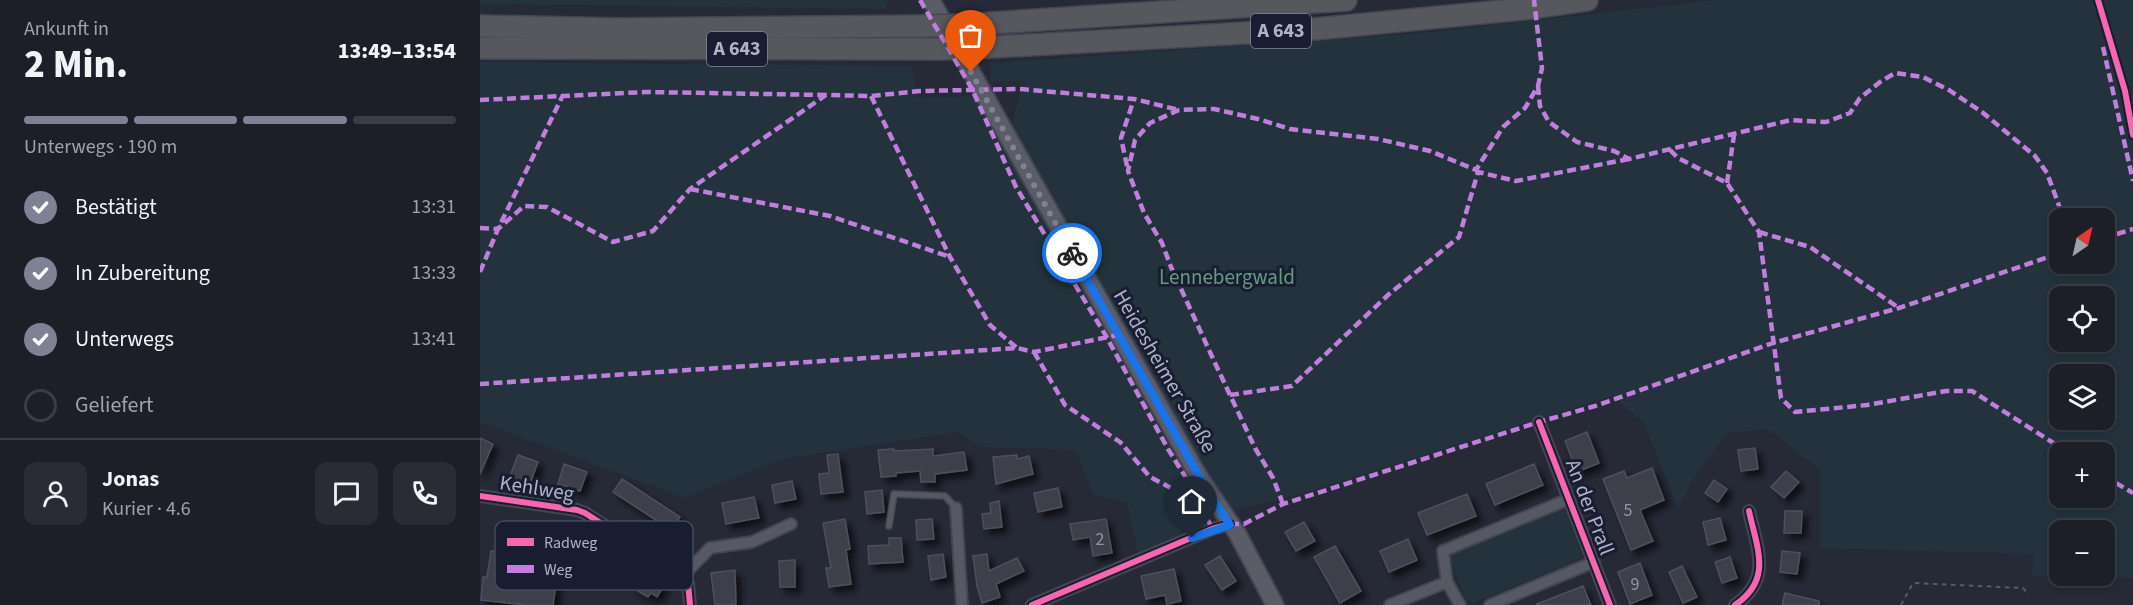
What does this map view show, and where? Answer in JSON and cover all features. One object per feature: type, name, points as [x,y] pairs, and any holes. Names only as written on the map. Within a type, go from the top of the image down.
[{"type":"highway","name":"A 643","points":[[480,26],[618,29],[960,25],[1346,0]]},
{"type":"highway","name":"A 643","points":[[480,48],[974,48],[1315,29],[1523,9],[1587,0]]},
{"type":"main road","name":"Heidesheimer Straße","points":[[930,0],[1192,465],[1253,561],[1275,605]]},
{"type":"street","name":"An der Prall","points":[[1539,422],[1610,605]]},
{"type":"street","name":"Kehlweg","points":[[480,496],[577,510],[595,521]]},
{"type":"street","points":[[1460,605],[1448,582],[1443,551],[1569,499]]},
{"type":"street","points":[[956,508],[962,605]]},
{"type":"street","points":[[1735,605],[1749,596],[1757,582],[1760,556],[1749,511]]},
{"type":"street","points":[[693,566],[711,548],[752,542],[791,524]]},
{"type":"street","points":[[1032,605],[1212,530],[1230,525]]},
{"type":"street","points":[[1490,605],[1594,562]]},
{"type":"street","points":[[1390,605],[1448,582]]},
{"type":"street","points":[[689,590],[690,605]]},
{"type":"lane","points":[[889,526],[894,494],[945,496],[956,508]]},
{"type":"path","points":[[1900,605],[1913,583],[2023,588],[2029,595]]},
{"type":"green space","points":[[480,0],[889,0],[885,9],[480,4]]},
{"type":"green space","name":"Lennebergwald","points":[[1714,0],[2133,0],[2133,578],[2115,578],[2115,520],[2049,520],[2049,576],[2032,576],[2034,554],[1820,548],[1820,470],[1768,429],[1727,433],[1694,478],[1678,509],[1644,423],[1613,396],[1301,494],[1235,510],[1138,553],[1127,503],[1094,495],[1075,450],[981,447],[958,432],[783,459],[685,498],[480,422],[480,62],[912,66],[918,98],[975,96],[996,137],[1012,124],[1023,81],[991,82],[991,63],[1424,33]]},
{"type":"green space","points":[[1563,508],[1583,558],[1473,603],[1466,601],[1449,556],[1452,552]]},
{"type":"building","points":[[1587,432],[1599,463],[1577,472],[1565,441]]},
{"type":"building","points":[[480,438],[493,444],[480,474]]},
{"type":"building","points":[[1755,448],[1758,469],[1741,471],[1738,450]]},
{"type":"building","points":[[894,449],[894,451],[933,449],[933,456],[964,452],[967,470],[935,474],[935,482],[921,482],[920,471],[881,477],[878,450]]},
{"type":"building","points":[[838,454],[843,492],[821,494],[819,474],[829,473],[827,455]]},
{"type":"building","points":[[518,455],[538,462],[530,484],[510,476]]},
{"type":"building","points":[[1017,455],[1017,459],[1029,456],[1033,474],[996,484],[993,457]]},
{"type":"building","points":[[564,464],[587,472],[580,491],[558,484]]},
{"type":"building","points":[[1534,464],[1543,485],[1495,505],[1486,484]]},
{"type":"building","points":[[1652,468],[1664,500],[1640,510],[1653,541],[1631,550],[1603,479],[1624,471],[1627,478]]},
{"type":"building","points":[[1786,471],[1799,482],[1784,498],[1771,487]]},
{"type":"building","points":[[622,479],[680,517],[677,521],[657,521],[613,492]]},
{"type":"building","points":[[1714,480],[1727,489],[1718,502],[1705,493]]},
{"type":"building","points":[[792,481],[796,499],[775,503],[772,485]]},
{"type":"building","points":[[1058,488],[1062,507],[1038,512],[1034,493]]},
{"type":"building","points":[[882,490],[884,512],[867,514],[865,492]]},
{"type":"building","points":[[1467,494],[1476,516],[1427,535],[1418,513]]},
{"type":"building","points":[[754,497],[759,518],[726,524],[722,503]]},
{"type":"building","points":[[999,501],[1002,527],[984,529],[982,514],[991,513],[990,503]]},
{"type":"building","points":[[1785,511],[1802,511],[1801,533],[1784,533]]},
{"type":"building","points":[[1720,518],[1726,540],[1708,545],[1703,522]]},
{"type":"building","points":[[845,519],[850,549],[846,550],[851,584],[829,587],[826,568],[831,568],[823,523]]},
{"type":"building","points":[[932,519],[934,539],[917,540],[916,520]]},
{"type":"building","points":[[1106,519],[1112,553],[1093,556],[1090,537],[1073,540],[1070,524]]},
{"type":"building","points":[[1304,522],[1315,541],[1296,551],[1285,532]]},
{"type":"building","points":[[889,538],[901,538],[903,562],[869,564],[868,546],[889,545]]},
{"type":"building","points":[[1408,539],[1417,560],[1389,572],[1380,551]]},
{"type":"building","points":[[1335,546],[1361,591],[1340,603],[1314,557]]},
{"type":"building","points":[[491,551],[495,551],[495,590],[555,590],[553,605],[527,605],[481,600],[483,577],[487,577]]},
{"type":"building","points":[[1782,551],[1800,553],[1797,574],[1780,572]]},
{"type":"building","points":[[943,554],[946,577],[931,580],[928,556]]},
{"type":"building","points":[[987,554],[989,571],[1017,558],[1024,571],[996,584],[1000,597],[982,603],[973,556]]},
{"type":"building","points":[[1220,556],[1236,581],[1222,590],[1205,565]]},
{"type":"building","points":[[1730,557],[1737,578],[1722,583],[1715,562]]},
{"type":"building","points":[[795,560],[795,587],[780,587],[779,561]]},
{"type":"building","points":[[1640,563],[1652,595],[1630,604],[1618,572]]},
{"type":"building","points":[[1682,566],[1697,597],[1683,603],[1669,572]]},
{"type":"building","points":[[1174,569],[1181,601],[1167,604],[1165,595],[1146,599],[1141,576]]},
{"type":"building","points":[[735,570],[736,605],[715,605],[711,573]]},
{"type":"building","points":[[1583,586],[1591,605],[1537,605],[1537,604]]},
{"type":"building","points":[[636,590],[661,590],[657,597],[651,593],[648,597]]},
{"type":"building","points":[[1785,593],[1819,601],[1819,605],[1782,605]]},
{"type":"marked path","points":[[920,0],[972,89],[1016,187],[1106,336],[1168,449],[1198,497],[1212,529]]},
{"type":"marked path","points":[[1283,504],[1273,478],[1255,448],[1215,363],[1162,243],[1144,213],[1128,171],[1135,140],[1150,123],[1179,110],[1214,109],[1290,129],[1378,139],[1430,151],[1476,170],[1503,127],[1525,108],[1538,86],[1542,68],[1534,0]]},
{"type":"marked path","points":[[2103,47],[2133,181]]},
{"type":"marked path","points":[[1538,86],[1540,106],[1549,122],[1577,142],[1614,151],[1629,159],[1791,120],[1826,122],[1850,113],[1860,98],[1895,73],[1923,77],[1949,90],[1982,112],[2035,156],[2047,173],[2060,208]]},
{"type":"marked path","points":[[480,228],[498,229],[524,206],[547,207],[613,242],[653,231],[690,189],[826,95],[871,96],[920,91],[1019,89],[1134,99],[1179,110]]},
{"type":"marked path","points":[[480,100],[646,92],[826,95]]},
{"type":"marked path","points":[[480,272],[498,229],[563,95]]},
{"type":"marked path","points":[[871,96],[950,257],[990,325],[1017,348]]},
{"type":"marked path","points":[[1127,166],[1121,138],[1134,99]]},
{"type":"marked path","points":[[1727,183],[1734,135]]},
{"type":"marked path","points":[[1670,150],[1678,158],[1727,183],[1759,232],[1781,398],[1795,412],[1867,405],[1946,391],[1972,391],[2052,442]]},
{"type":"marked path","points":[[1230,395],[1292,386],[1388,295],[1459,237],[1478,172],[1516,181],[1629,159]]},
{"type":"marked path","points":[[690,189],[830,216],[950,257]]},
{"type":"marked path","points":[[2115,235],[2133,229]]},
{"type":"marked path","points":[[1759,232],[1810,247],[1899,308]]},
{"type":"marked path","points":[[1230,524],[1244,524],[1283,504],[1595,406],[1773,343],[1899,308],[2049,257]]},
{"type":"marked path","points":[[480,384],[1017,348],[1034,352],[1118,335]]},
{"type":"marked path","points":[[1034,352],[1065,405],[1120,442],[1150,477],[1173,489],[1198,497]]},
{"type":"marked path","points":[[2115,482],[2133,493]]},
{"type":"cycle path","points":[[2098,0],[2125,91],[2133,135]]},
{"type":"cycle path","points":[[1539,422],[1610,605]]},
{"type":"cycle path","points":[[480,496],[577,510],[597,521]]},
{"type":"cycle path","points":[[1735,605],[1747,595],[1758,574],[1758,551],[1749,511]]},
{"type":"cycle path","points":[[1032,605],[1212,529],[1230,524]]},
{"type":"cycle path","points":[[689,590],[690,605]]},
{"type":"way so far","points":[[971,72],[1072,253]]},
{"type":"route","points":[[1072,253],[1206,488],[1230,525],[1192,538]]}]
